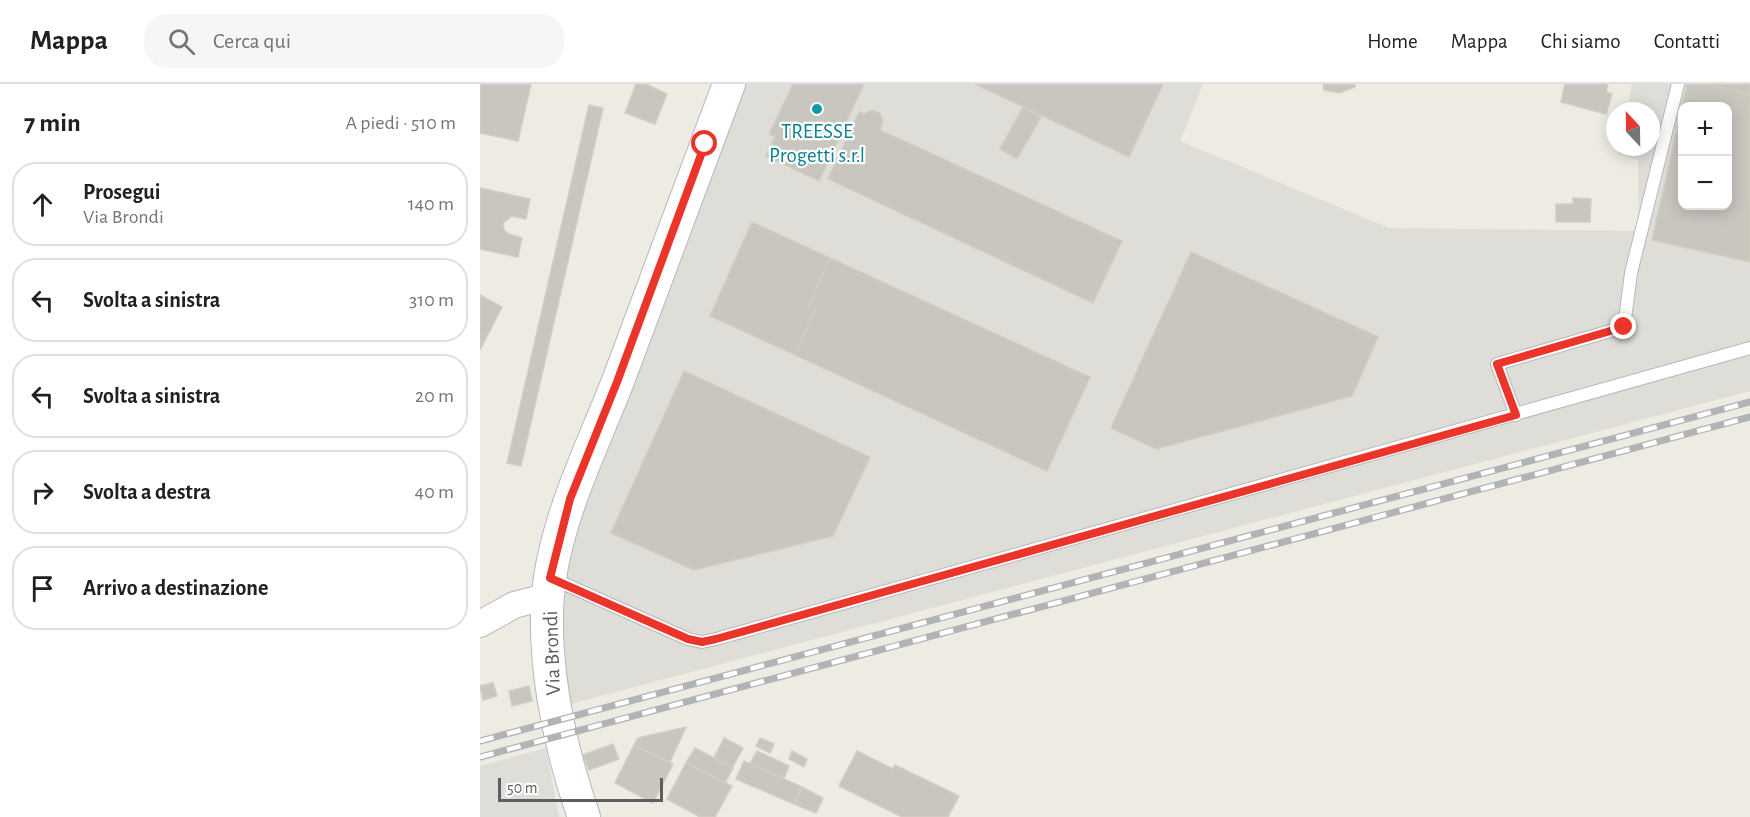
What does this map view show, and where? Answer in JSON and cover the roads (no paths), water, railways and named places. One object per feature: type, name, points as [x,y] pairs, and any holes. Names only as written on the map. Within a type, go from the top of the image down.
[{"type":"street","name":"Via Brondi","points":[[584,817],[556,721],[548,637],[550,587],[570,499],[617,382],[729,84]]},
{"type":"street","points":[[480,624],[550,587]]},
{"type":"lane","points":[[1516,415],[1497,364],[1624,327],[1631,273],[1678,84]]},
{"type":"lane","points":[[550,587],[688,639],[702,642],[1750,348]]},
{"type":"railway","points":[[480,741],[1750,402]]},
{"type":"railway","points":[[480,757],[1750,417]]},
{"type":"place","name":"TREESSE Progetti s.r.l","points":[[817,109]]}]
